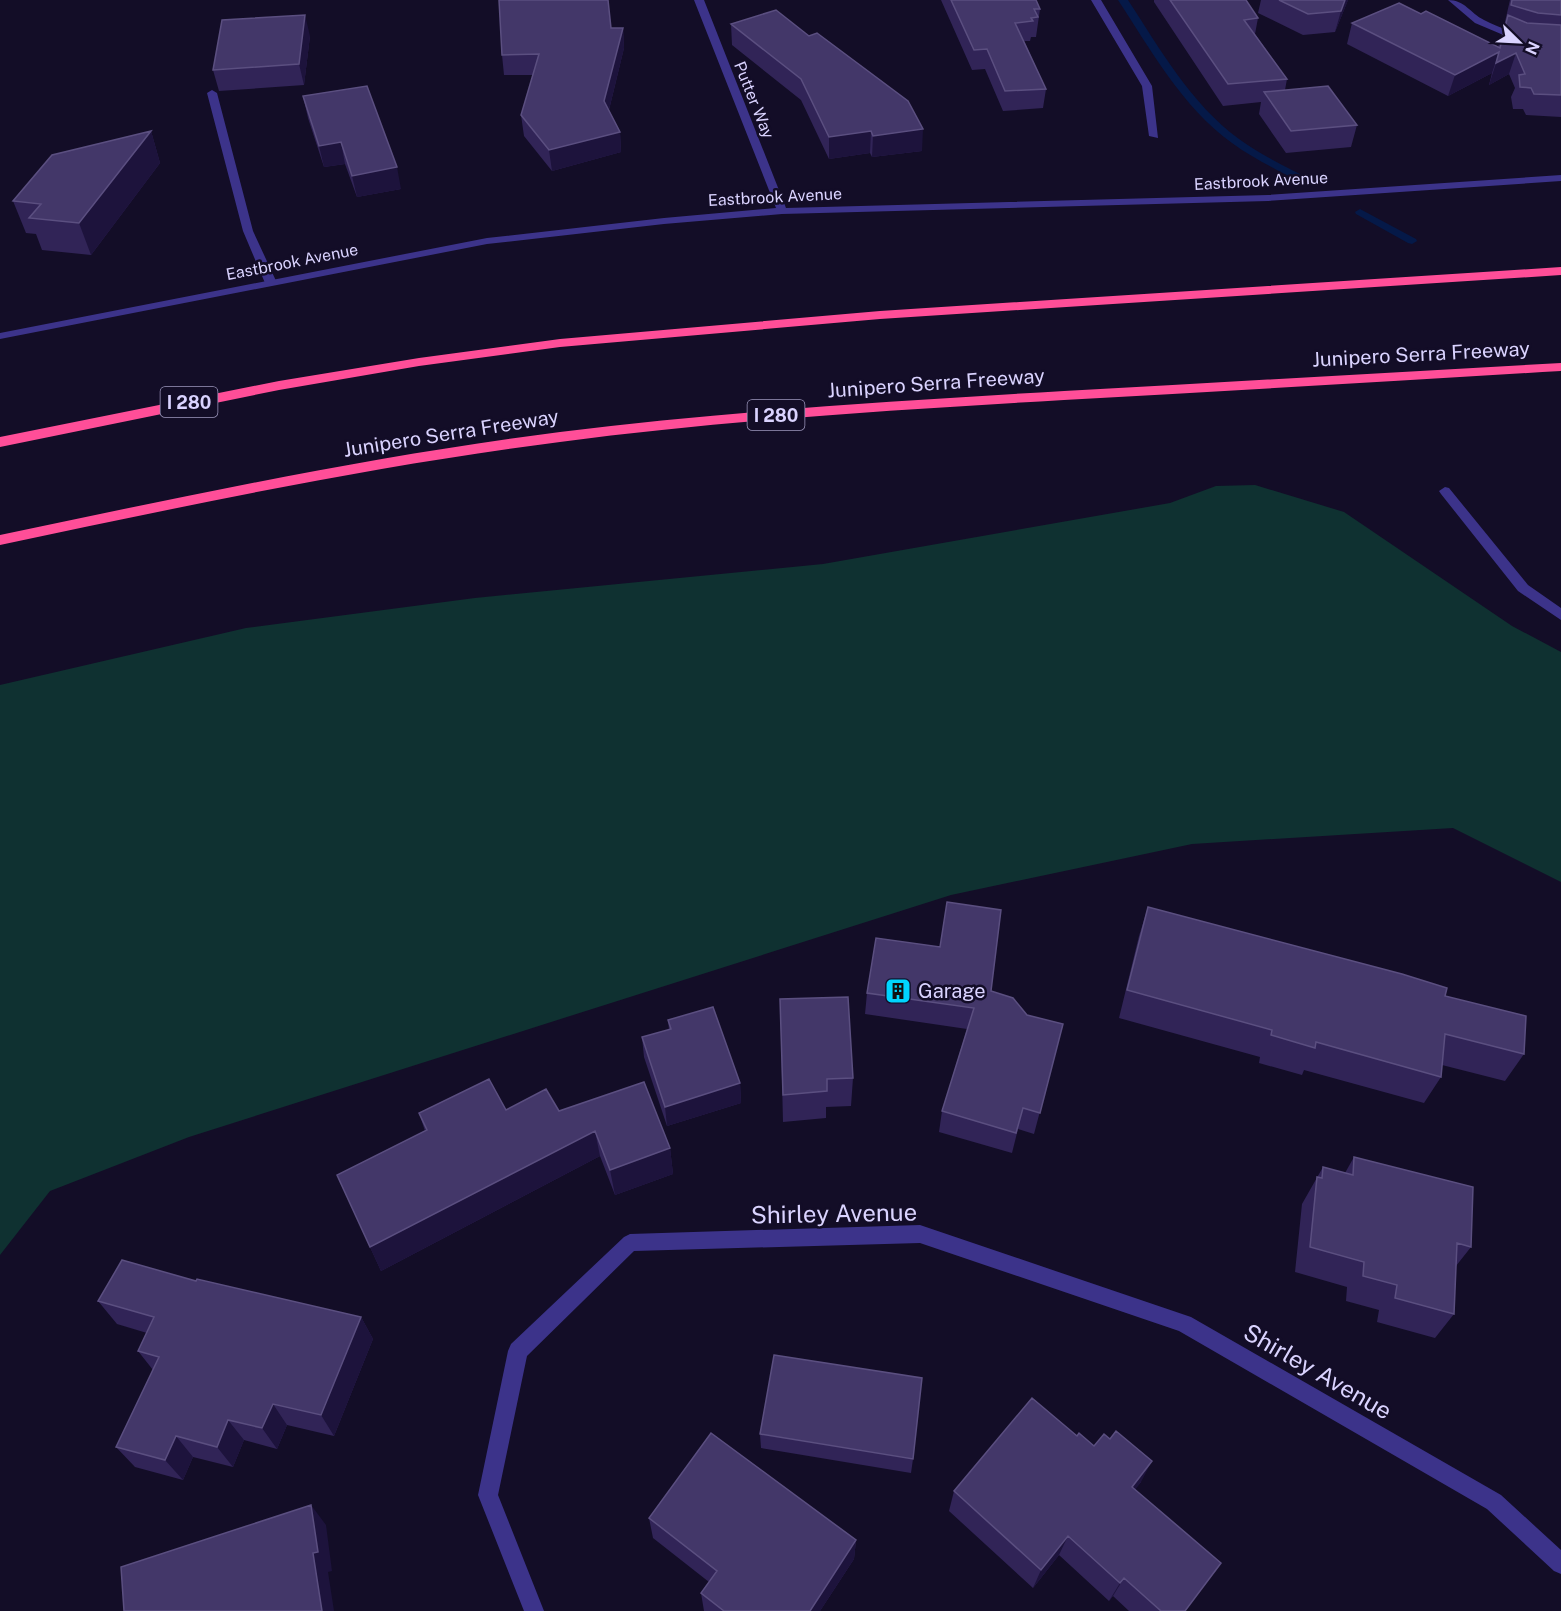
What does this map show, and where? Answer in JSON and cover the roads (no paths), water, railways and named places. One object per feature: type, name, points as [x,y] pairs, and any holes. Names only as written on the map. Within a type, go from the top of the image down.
[{"type":"highway","name":"I 280","points":[[0,442],[198,400],[345,374],[579,341],[722,326],[872,315],[1561,271]]},
{"type":"highway","name":"Junipero Serra Freeway","points":[[0,540],[214,495],[392,463],[559,437],[733,419],[907,405],[1561,367]]},
{"type":"street","name":"Putter Way","points":[[699,0],[782,211]]},
{"type":"street","points":[[1096,0],[1147,86],[1154,136]]},
{"type":"street","points":[[1453,0],[1478,21],[1523,40],[1561,42]]},
{"type":"street","points":[[212,93],[248,231],[271,283]]},
{"type":"street","name":"Eastbrook Avenue","points":[[0,336],[487,241],[664,221],[782,211],[1268,198],[1561,178]]},
{"type":"street","points":[[1445,491],[1523,588],[1561,615]]},
{"type":"street","name":"Shirley Avenue","points":[[534,1611],[488,1495],[518,1351],[630,1243],[920,1234],[1184,1323],[1494,1502],[1561,1564]]},
{"type":"waterway","points":[[1123,0],[1181,86],[1209,118],[1244,147],[1311,184]]},
{"type":"waterway","points":[[1360,212],[1412,241]]},
{"type":"place","name":"Garage","points":[[898,991]]}]
